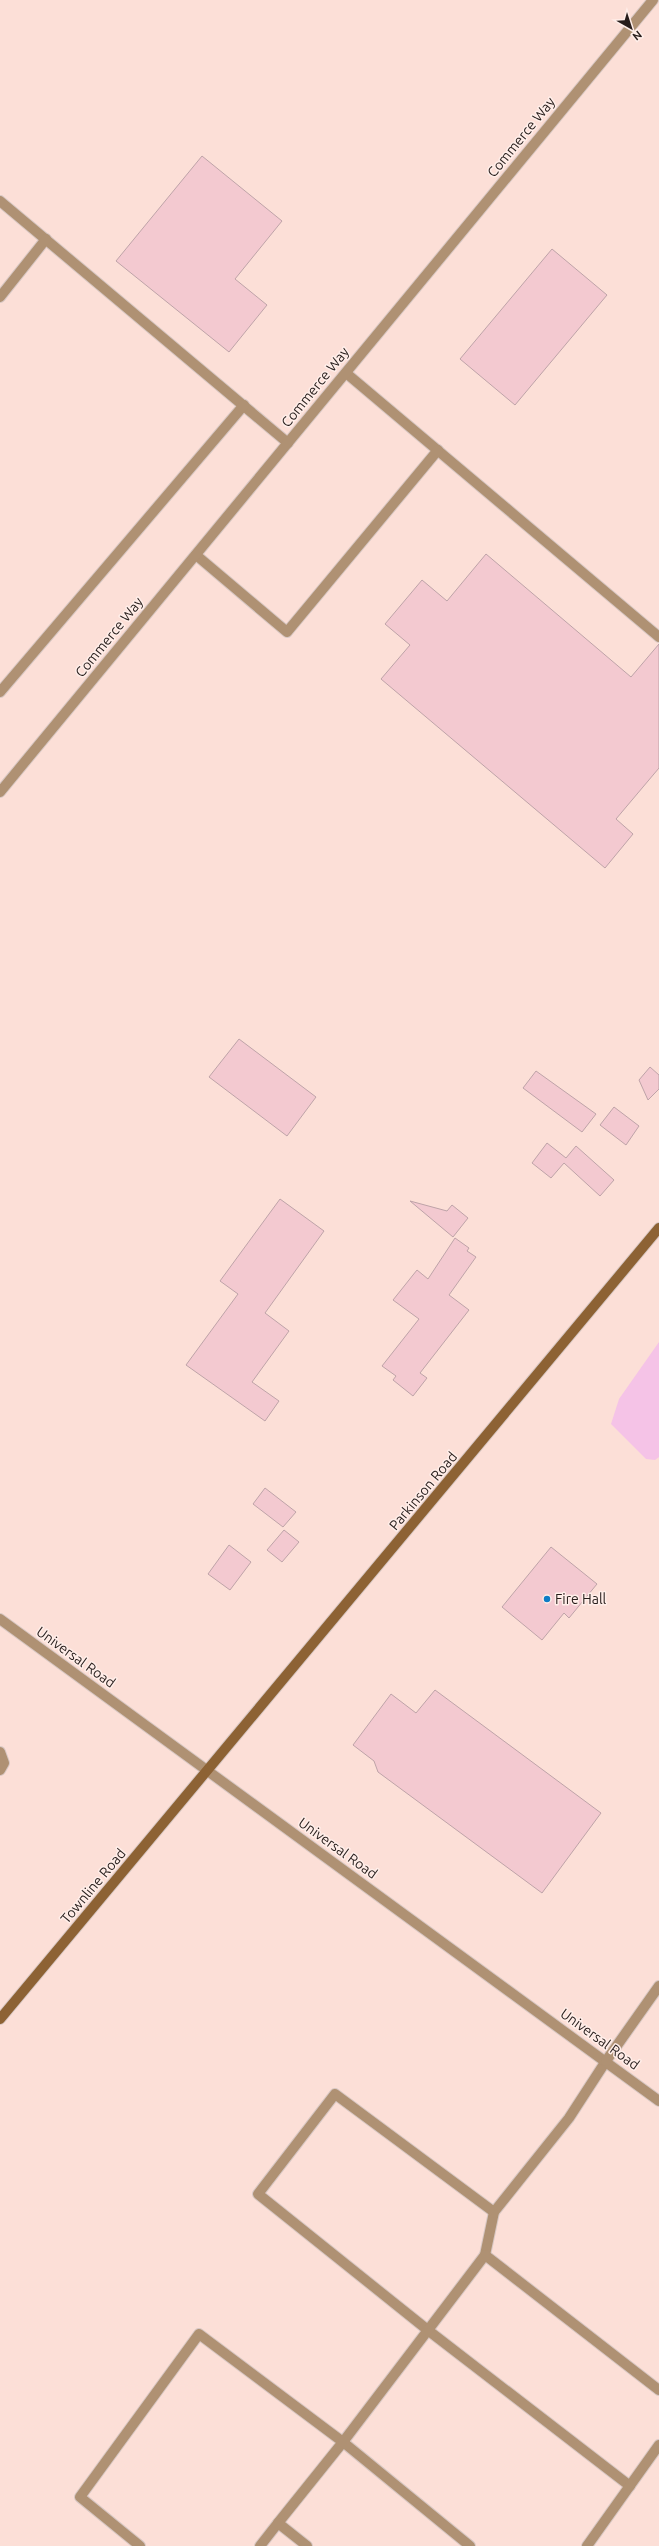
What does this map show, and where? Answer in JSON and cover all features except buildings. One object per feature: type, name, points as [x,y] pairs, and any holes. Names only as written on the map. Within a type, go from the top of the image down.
[{"type":"main road","name":"Parkinson Road","points":[[208,1770],[659,1228]]},
{"type":"main road","name":"Townline Road","points":[[0,2019],[208,1770]]},
{"type":"street","name":"Commerce Way","points":[[0,792],[652,0]]},
{"type":"street","points":[[0,201],[288,443]]},
{"type":"street","points":[[0,297],[46,239]]},
{"type":"street","points":[[346,373],[659,637]]},
{"type":"street","points":[[0,692],[244,405]]},
{"type":"street","points":[[196,555],[287,632],[438,450]]},
{"type":"street","name":"Universal Road","points":[[0,1619],[659,2101]]},
{"type":"street","points":[[0,1752],[4,1763],[0,1770]]},
{"type":"street","points":[[260,2546],[429,2331],[485,2255],[494,2212],[569,2118],[606,2061],[659,1986]]},
{"type":"street","points":[[494,2212],[335,2094],[258,2194],[429,2331],[630,2486]]},
{"type":"street","points":[[485,2255],[659,2390]]},
{"type":"street","points":[[140,2546],[80,2497],[200,2334],[343,2442],[470,2546]]},
{"type":"street","points":[[587,2546],[659,2445]]},
{"type":"street","points":[[278,2523],[306,2546]]},
{"type":"shaded area","points":[[0,0],[659,0],[659,2546],[0,2546]]},
{"type":"shaded area","points":[[659,1342],[659,1457],[655,1460],[646,1459],[611,1424],[619,1399]]},
{"type":"place","name":"Fire Hall","points":[[547,1599]]}]
